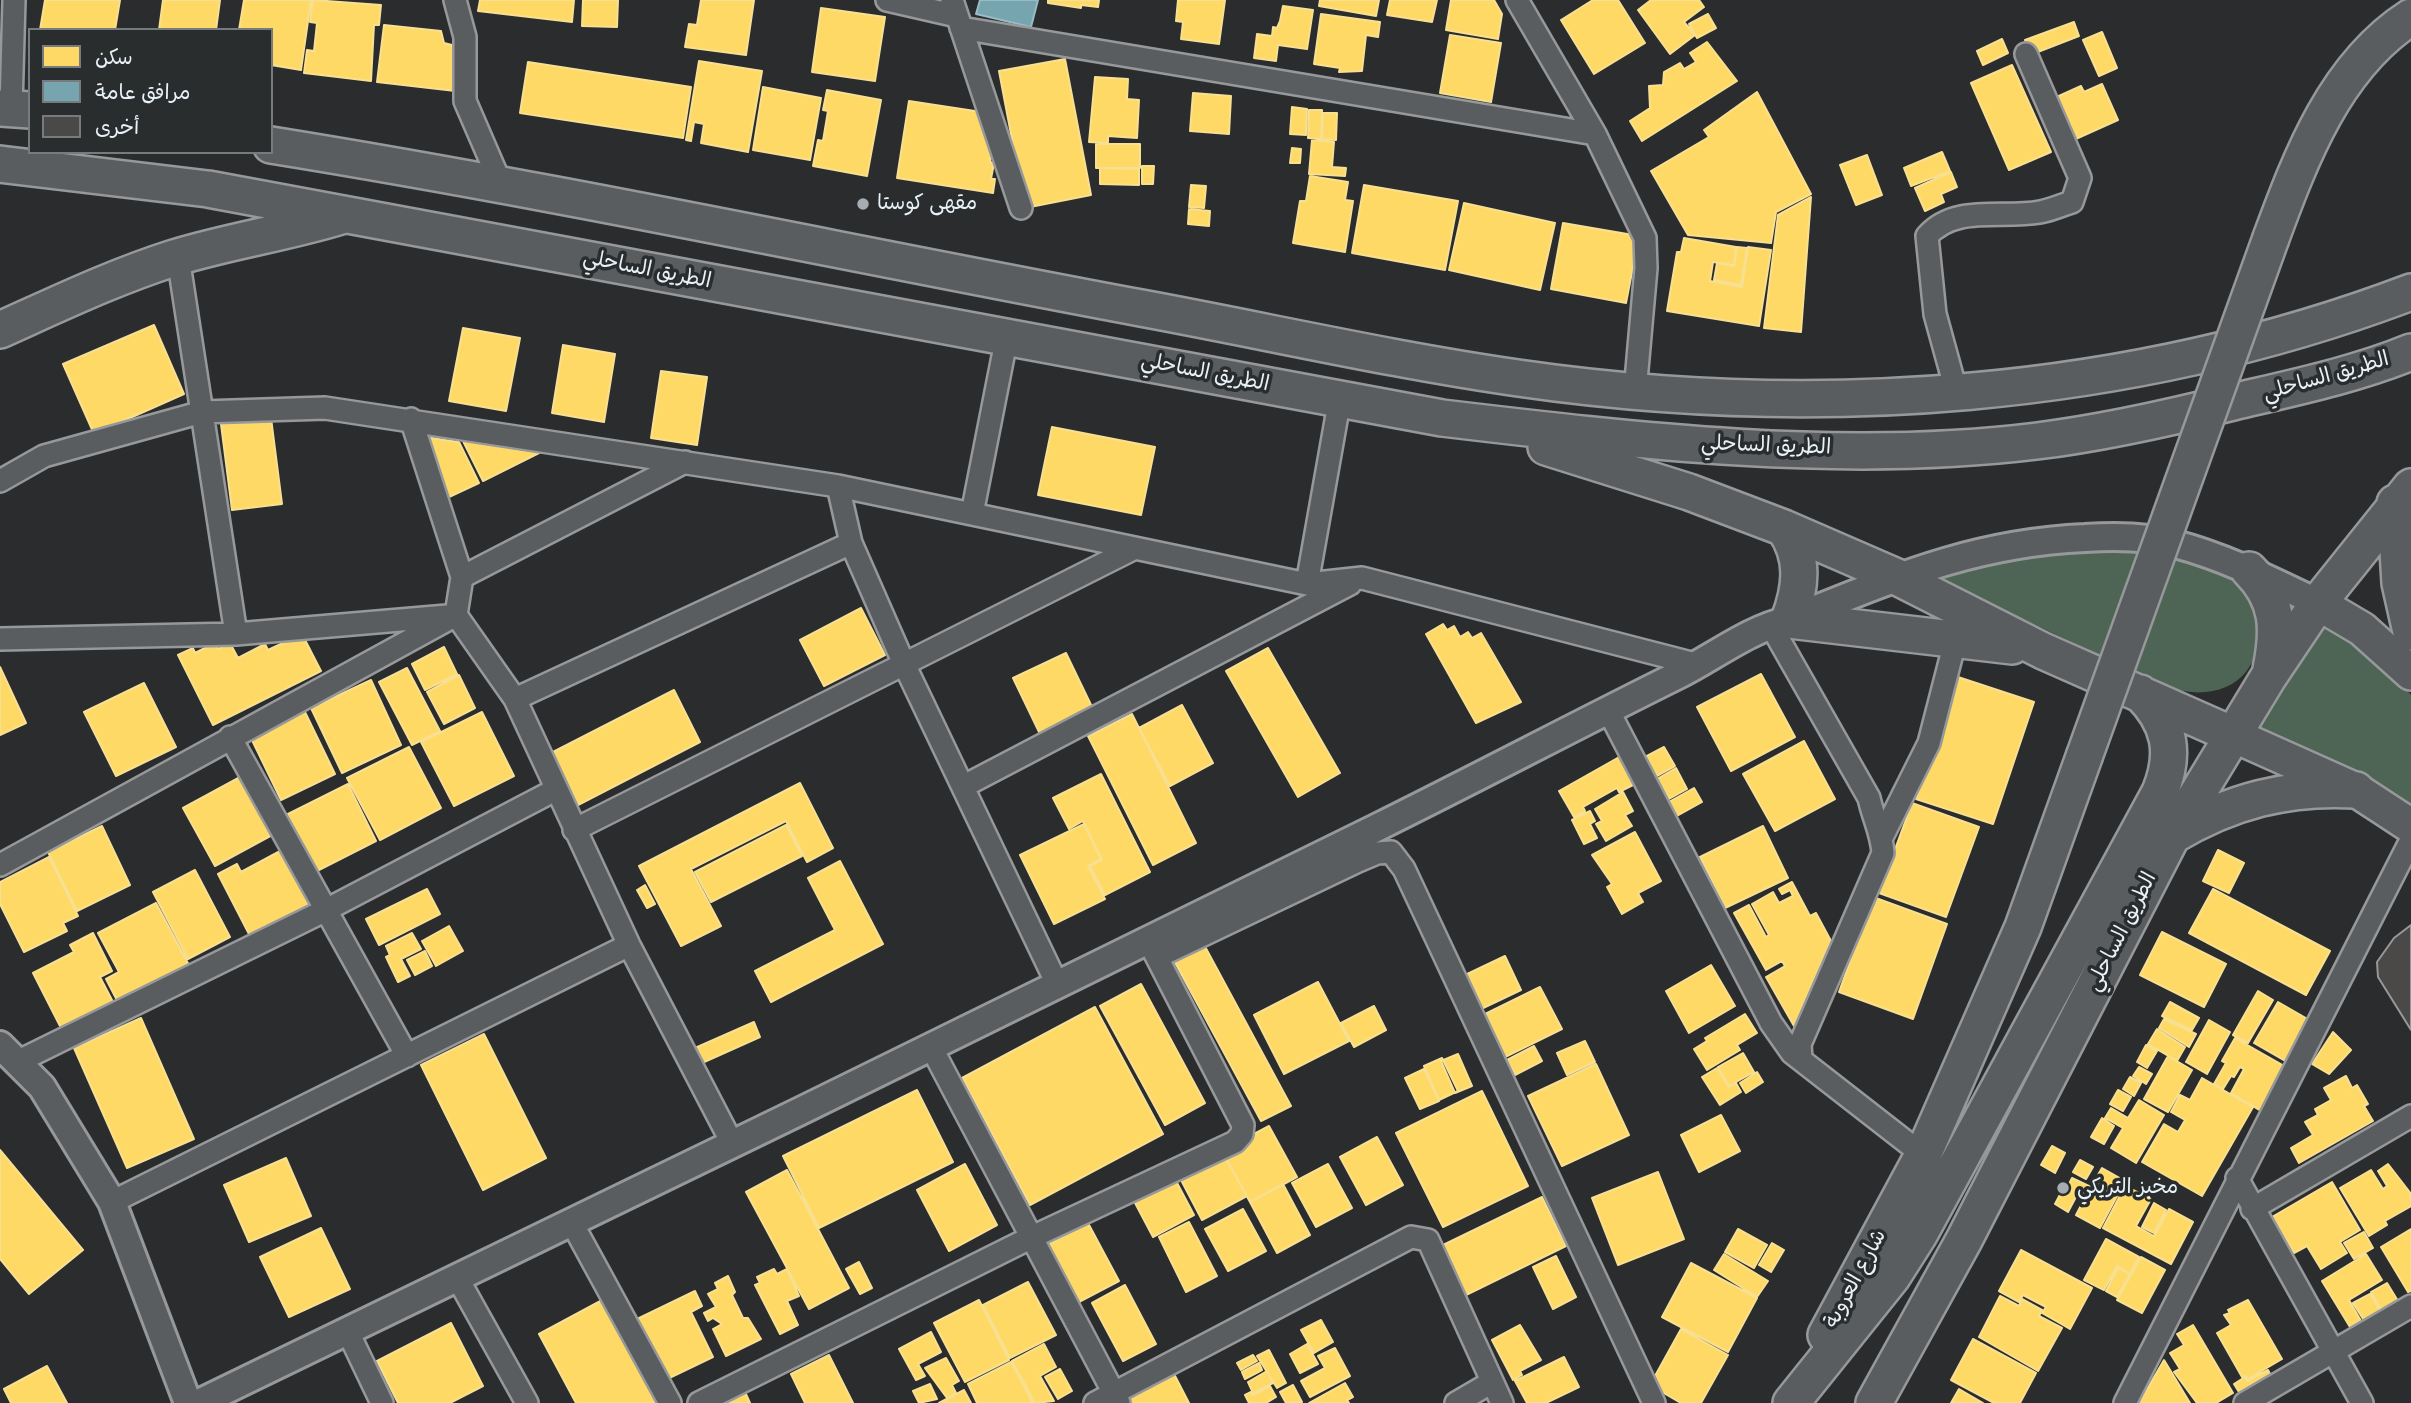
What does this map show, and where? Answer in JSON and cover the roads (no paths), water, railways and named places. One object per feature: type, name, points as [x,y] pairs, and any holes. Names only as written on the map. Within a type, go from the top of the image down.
[{"type":"highway","points":[[1923,1155],[2023,927],[2300,158],[2341,85],[2395,27],[2411,17]]},
{"type":"highway","points":[[273,145],[500,182],[1516,378],[1635,392],[1802,400],[1957,394],[2182,358],[2333,321],[2411,292]]},
{"type":"highway","name":"الطريق الساحلي","points":[[0,164],[208,189],[1442,418],[1598,437],[1740,448],[1894,449],[2036,441],[2158,420],[2299,387],[2411,352]]},
{"type":"highway","points":[[0,330],[113,278],[178,257],[297,230],[347,214]]},
{"type":"highway","points":[[1442,418],[1689,492],[1784,528],[1897,577],[2043,651],[2233,735]]},
{"type":"highway","points":[[2403,495],[2400,583],[2411,632]]},
{"type":"highway","name":"الطريق الساحلي","points":[[1874,1403],[1964,1240],[2172,836],[2269,676],[2318,603],[2403,495]]},
{"type":"highway","points":[[1784,528],[1797,553],[1800,587],[1779,622],[1956,638],[2043,651]]},
{"type":"highway","points":[[2249,570],[2264,587],[2274,608],[2277,638],[2269,676]]},
{"type":"highway","points":[[1790,1403],[1892,1277],[1920,1233],[2160,792],[2168,771],[2170,750],[2166,728],[2156,709],[2140,693]]},
{"type":"highway","points":[[2172,836],[2200,819],[2260,797],[2302,790],[2356,790]]},
{"type":"highway","name":"شارع العروبة","points":[[1790,1403],[1923,1155]]},
{"type":"main road","points":[[2318,603],[2362,629],[2411,673]]},
{"type":"main road","points":[[2233,735],[2356,790],[2411,826]]},
{"type":"street","points":[[14,0],[14,109]]},
{"type":"street","points":[[455,0],[465,37],[465,101],[500,182]]},
{"type":"street","points":[[887,0],[1595,134]]},
{"type":"street","points":[[1517,0],[1595,134],[1645,238],[1646,268],[1635,392]]},
{"type":"street","points":[[957,15],[1021,208]]},
{"type":"street","points":[[1957,394],[1935,314],[1927,236],[1939,221],[1972,215],[2041,212],[2072,202],[2080,178],[2026,54]]},
{"type":"street","points":[[178,257],[236,634]]},
{"type":"street","points":[[972,514],[1007,336]]},
{"type":"street","points":[[1307,584],[1340,398]]},
{"type":"street","points":[[0,481],[44,456],[202,412],[326,408],[838,486],[1307,584],[1362,578],[1699,664]]},
{"type":"street","points":[[411,419],[461,577],[456,615],[515,699],[629,945],[732,1143]]},
{"type":"street","points":[[461,577],[685,462]]},
{"type":"street","points":[[838,486],[851,543],[904,664],[1057,984]]},
{"type":"street","points":[[1152,948],[1779,622],[1963,555],[2034,540],[2112,537],[2174,543],[2249,570],[2318,603]]},
{"type":"street","points":[[515,699],[851,543]]},
{"type":"street","points":[[575,830],[1135,548]]},
{"type":"street","points":[[964,786],[1362,578]]},
{"type":"street","points":[[0,639],[236,634],[456,615]]},
{"type":"street","points":[[0,865],[456,615]]},
{"type":"street","points":[[1779,622],[1869,798],[1875,824],[1882,837],[1883,853],[1800,1044],[1801,1059]]},
{"type":"street","points":[[1882,837],[1929,743],[1956,638]]},
{"type":"street","points":[[1608,710],[1770,1023],[1792,1053],[1923,1155]]},
{"type":"street","points":[[230,737],[407,1056]]},
{"type":"street","points":[[188,1403],[112,1202],[42,1087],[8,1053],[326,910],[555,790]]},
{"type":"street","points":[[2125,1403],[2411,840]]},
{"type":"street","points":[[199,1403],[573,1225],[732,1143],[1057,984],[1152,948],[1377,853],[1391,852],[1404,869],[1654,1403]]},
{"type":"street","points":[[112,1202],[629,945]]},
{"type":"street","points":[[699,1403],[1030,1238],[1235,1142],[1242,1134],[1243,1125],[1152,948]]},
{"type":"street","points":[[930,1045],[1030,1238],[1109,1400],[1412,1237],[1428,1240],[1502,1403]]},
{"type":"street","points":[[2252,1209],[2411,1116]]},
{"type":"street","points":[[2237,1178],[2362,1403]]},
{"type":"street","points":[[573,1225],[670,1403]]},
{"type":"street","points":[[458,1279],[527,1403]]},
{"type":"street","points":[[2245,1403],[2411,1306]]},
{"type":"street","points":[[348,1332],[382,1403]]},
{"type":"street","points":[[1456,1403],[1492,1382]]},
{"type":"place","name":"مقهى كوستا","points":[[863,204]]},
{"type":"place","name":"مخبز التريكي","points":[[2063,1188]]}]
